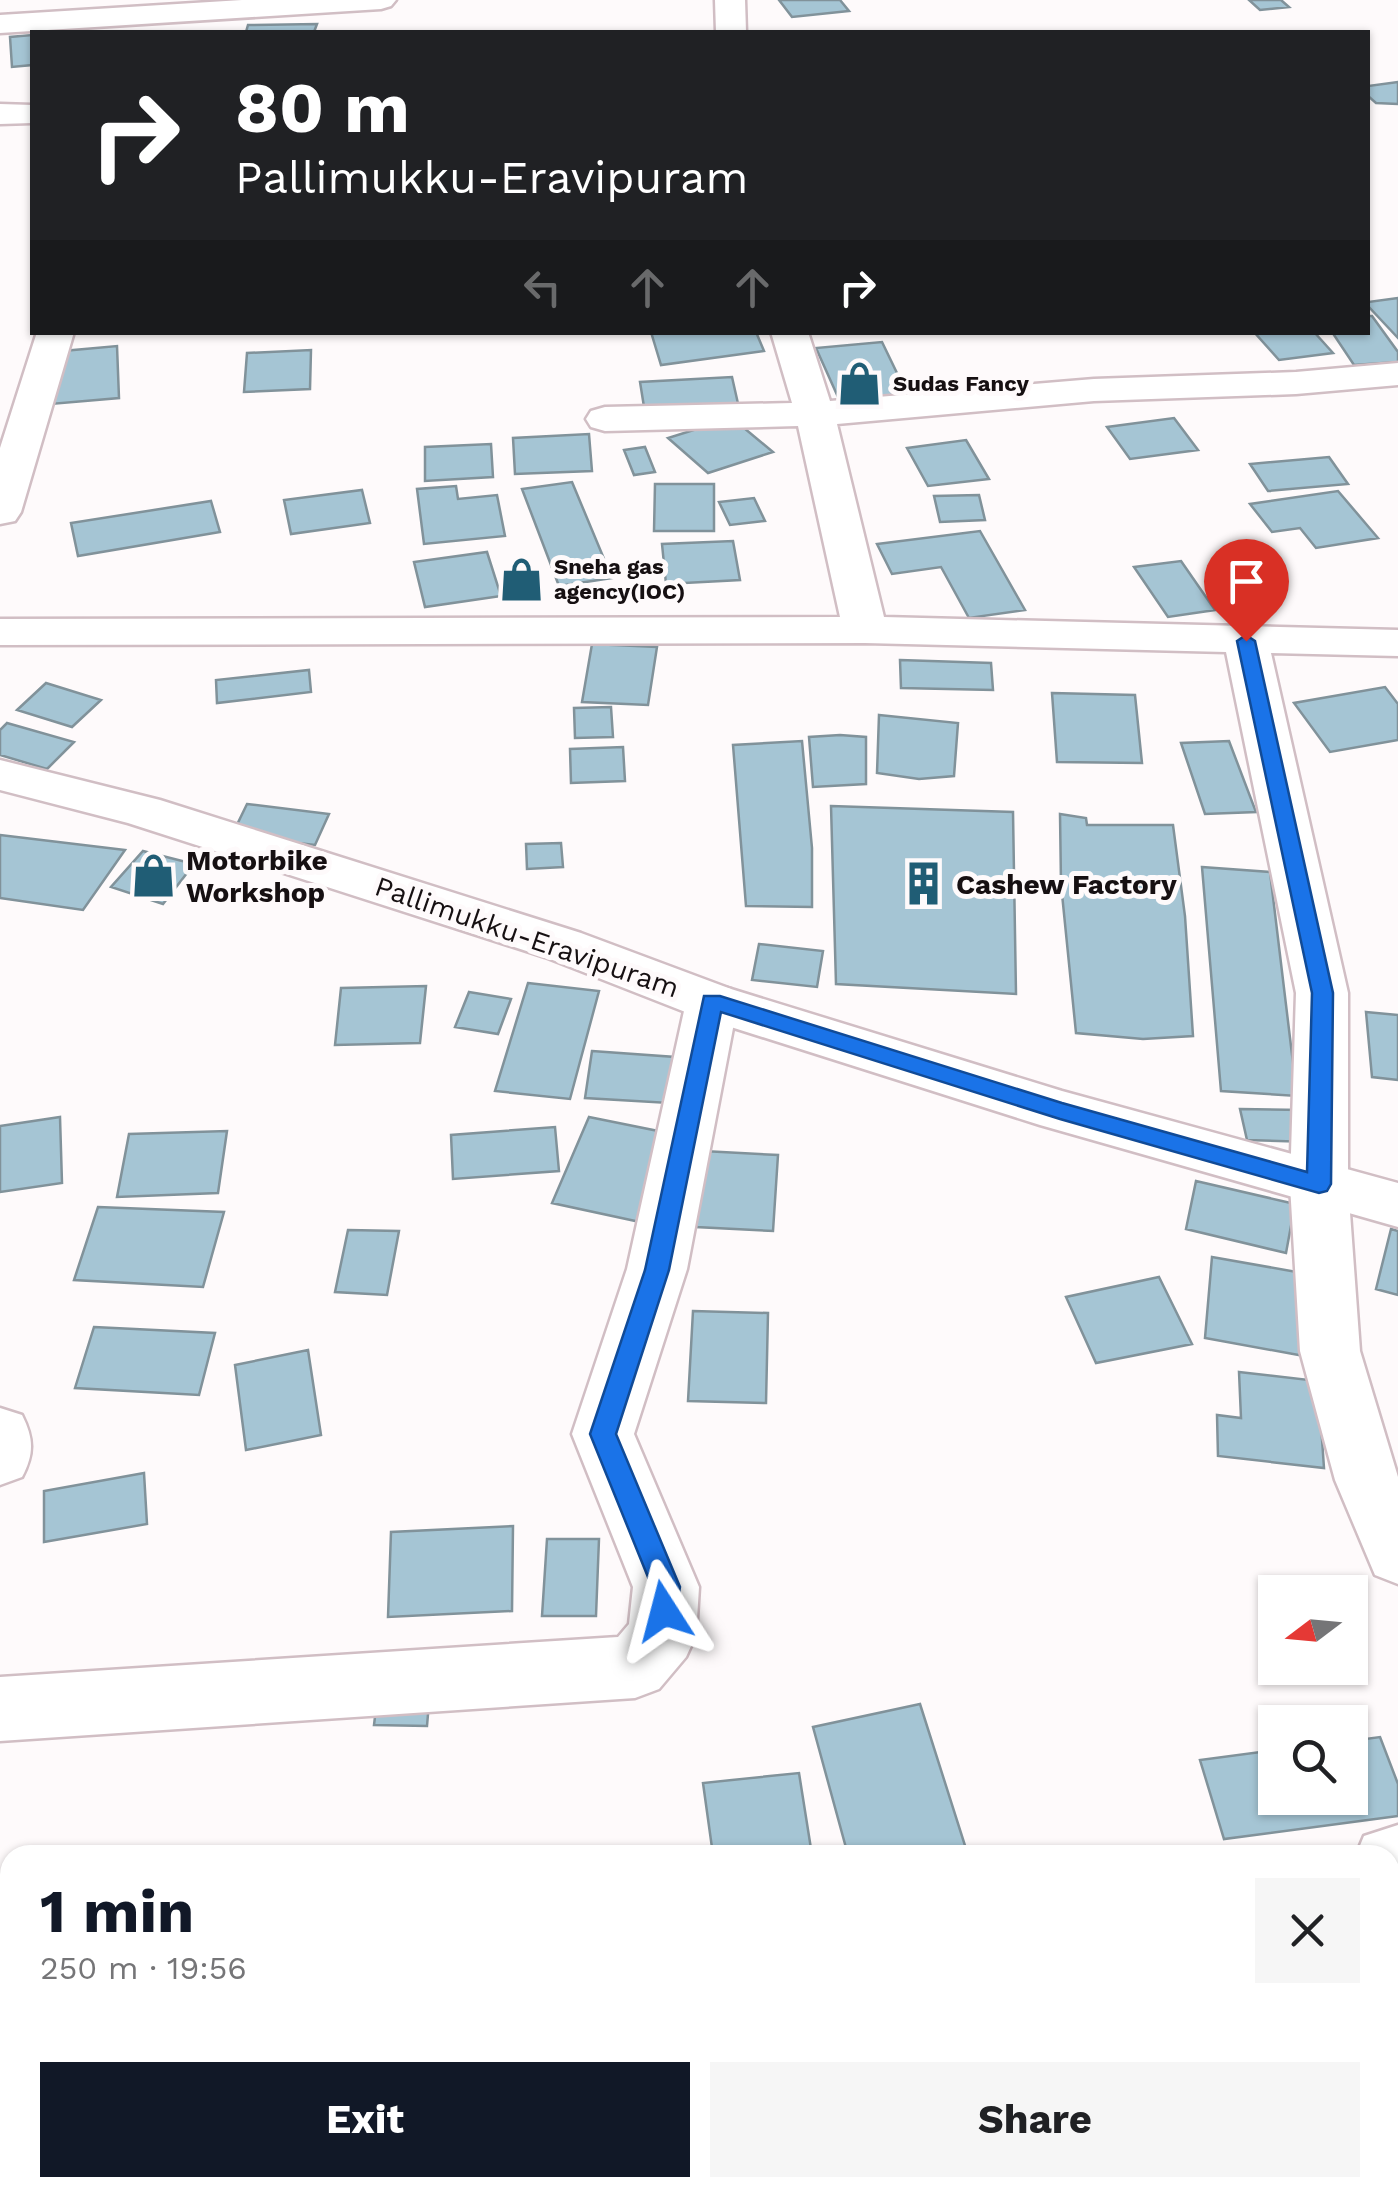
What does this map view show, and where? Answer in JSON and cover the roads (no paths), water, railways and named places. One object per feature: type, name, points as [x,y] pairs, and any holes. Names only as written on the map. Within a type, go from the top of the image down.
[{"type":"street","points":[[0,24],[381,0]]},
{"type":"street","points":[[730,0],[731,30]]},
{"type":"street","points":[[0,114],[30,114]]},
{"type":"street","points":[[0,512],[55,335]]},
{"type":"street","points":[[790,335],[815,414],[865,630]]},
{"type":"street","points":[[606,418],[815,414],[1094,390],[1398,374]]},
{"type":"street","points":[[0,632],[865,630],[1398,642]]},
{"type":"street","points":[[1246,641],[1322,993],[1319,1184],[1330,1352],[1366,1480],[1398,1555]]},
{"type":"street","name":"Pallimukku-Eravipuram","points":[[0,775],[143,811],[563,945],[712,1002],[1060,1111],[1398,1205]]},
{"type":"street","points":[[0,1709],[635,1667],[662,1635],[666,1587],[603,1434],[657,1270],[712,1002]]},
{"type":"street","points":[[0,1434],[0,1458]]},
{"type":"place","name":"Sudas Fancy","points":[[860,383]]},
{"type":"place","name":"Sneha gas agency(IOC)","points":[[521,579]]},
{"type":"place","name":"Motorbike Workshop","points":[[153,876]]},
{"type":"place","name":"Cashew Factory","points":[[923,884]]}]
